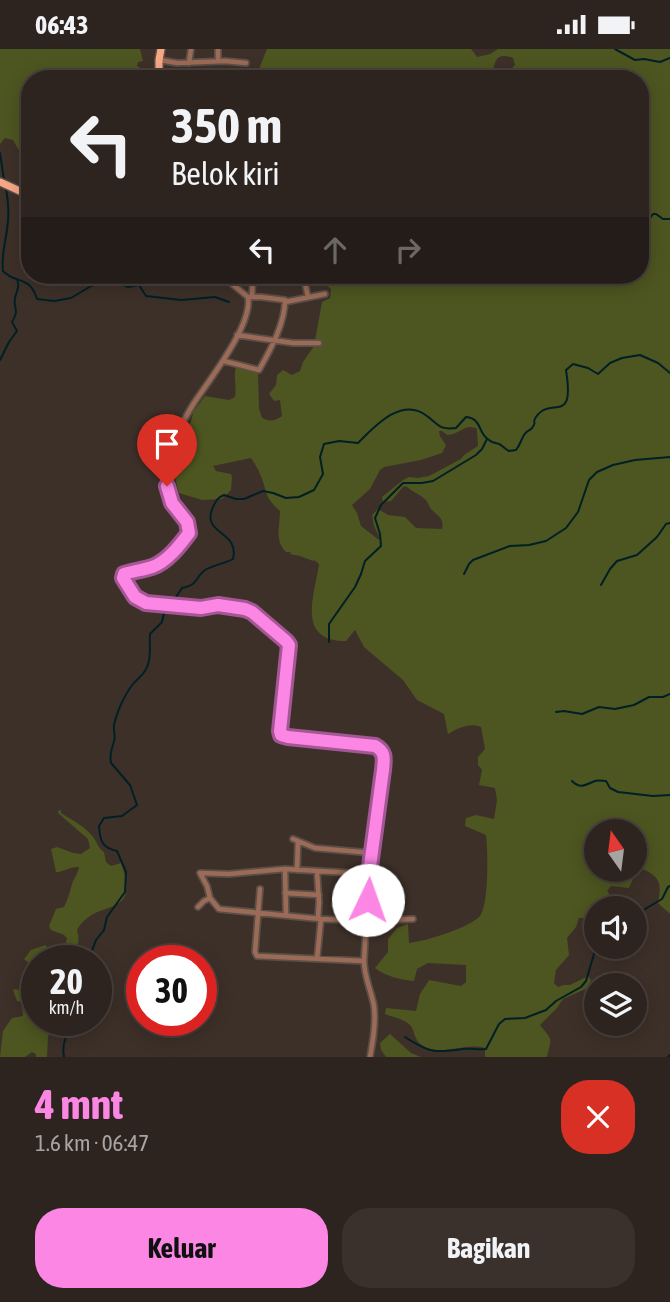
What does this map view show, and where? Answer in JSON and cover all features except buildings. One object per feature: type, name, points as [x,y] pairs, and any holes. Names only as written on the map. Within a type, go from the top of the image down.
[{"type":"main road","points":[[159,70],[161,49]]},
{"type":"main road","points":[[0,182],[21,192]]},
{"type":"street","points":[[189,63],[191,49]]},
{"type":"street","points":[[218,49],[218,61]]},
{"type":"street","points":[[159,60],[177,63],[246,63]]},
{"type":"street","points":[[233,284],[250,297],[283,299],[285,302],[325,294]]},
{"type":"street","points":[[252,284],[248,312],[237,335],[224,361],[192,405],[161,467],[172,503],[185,518],[189,533],[160,563],[123,576],[136,598],[146,603],[201,608],[218,605],[245,609],[286,641],[289,647],[280,731],[284,737],[375,746],[382,751],[383,770],[369,874],[364,961],[375,1024],[370,1057]]},
{"type":"street","points":[[305,284],[308,297]]},
{"type":"street","points":[[224,361],[259,370],[274,340],[285,302]]},
{"type":"street","points":[[237,335],[293,343],[319,343]]},
{"type":"street","points":[[297,870],[295,841],[316,848],[372,853]]},
{"type":"street","points":[[369,874],[285,869],[229,874],[200,873],[210,898],[219,909],[319,919],[413,919]]},
{"type":"street","points":[[285,869],[286,915]]},
{"type":"street","points":[[317,872],[317,959]]},
{"type":"street","points":[[260,889],[256,955],[364,961]]},
{"type":"street","points":[[285,893],[319,895]]},
{"type":"street","points":[[198,907],[210,898]]},
{"type":"green space","points":[[0,49],[140,49],[143,61],[138,62],[137,66],[143,70],[21,70],[21,150],[13,140],[5,138],[0,144]]},
{"type":"green space","points":[[267,49],[471,49],[477,57],[498,49],[670,49],[670,914],[658,903],[658,881],[648,872],[648,819],[584,819],[584,882],[632,882],[629,888],[611,886],[607,891],[611,896],[584,896],[584,918],[579,918],[567,938],[569,955],[556,970],[554,983],[558,987],[570,985],[584,978],[584,990],[563,999],[540,1025],[550,1040],[547,1057],[485,1057],[485,1048],[440,1050],[425,1047],[418,1042],[410,1025],[385,1014],[386,1008],[416,1011],[420,994],[429,980],[461,986],[466,982],[466,965],[428,963],[417,969],[414,981],[393,977],[375,968],[388,952],[388,939],[397,928],[408,924],[409,943],[416,942],[467,925],[480,916],[483,910],[487,877],[486,835],[465,826],[466,818],[476,815],[494,819],[497,800],[495,788],[479,785],[482,770],[478,765],[478,757],[485,749],[481,727],[468,725],[448,734],[444,714],[417,700],[403,680],[364,647],[355,630],[346,641],[330,639],[320,633],[314,625],[312,614],[319,564],[314,560],[290,554],[291,552],[286,552],[282,547],[279,533],[280,511],[268,497],[251,458],[213,466],[216,471],[231,474],[231,490],[222,499],[202,500],[179,493],[169,454],[205,396],[229,400],[235,397],[236,367],[258,372],[259,408],[262,418],[272,420],[282,416],[280,400],[274,401],[269,394],[276,385],[277,375],[283,370],[292,375],[300,371],[314,346],[322,302],[330,298],[331,289],[326,284],[649,284],[649,70],[510,70],[515,65],[513,58],[503,56],[497,59],[494,70],[259,70]],"holes":[[[470,427],[477,430],[478,446],[461,459],[429,476],[409,477],[382,497],[383,502],[391,501],[406,486],[426,500],[442,520],[442,529],[416,528],[405,517],[388,515],[378,509],[372,515],[379,540],[361,526],[352,505],[370,489],[380,470],[442,453],[446,445],[439,431],[447,435]]]},
{"type":"green space","points":[[61,810],[61,813],[91,834],[104,852],[106,862],[111,866],[121,863],[126,881],[126,894],[121,901],[95,913],[77,930],[77,945],[65,945],[67,938],[51,930],[49,926],[56,909],[64,907],[79,867],[56,872],[51,849],[57,847],[81,854],[90,848],[88,839],[58,811]]},
{"type":"green space","points":[[13,990],[21,991],[21,1002],[17,1001]]},
{"type":"green space","points":[[21,1016],[21,1036],[48,1036],[47,1057],[36,1057],[32,1052],[25,1057],[0,1057],[3,1031],[12,1018]]},
{"type":"green space","points":[[390,1034],[411,1053],[421,1057],[386,1057],[380,1043]]},
{"type":"waterway","points":[[615,49],[635,60],[660,62],[670,58]]},
{"type":"waterway","points":[[0,153],[4,180]]},
{"type":"waterway","points":[[6,189],[8,215],[3,271],[21,281]]},
{"type":"waterway","points":[[649,220],[653,214],[670,219]]},
{"type":"waterway","points":[[0,360],[17,331],[12,322],[16,312],[17,279]]},
{"type":"waterway","points":[[27,284],[37,299],[54,301],[71,298],[96,284]]},
{"type":"waterway","points":[[120,284],[128,287],[139,285],[146,296],[181,300],[215,297],[229,302]]},
{"type":"waterway","points":[[94,945],[104,930],[107,917],[125,892],[126,872],[117,851],[103,843],[99,826],[104,818],[122,816],[137,805],[130,785],[111,763],[115,720],[127,693],[149,663],[150,634],[162,622],[166,604],[176,597],[182,588],[194,583],[205,570],[233,559],[234,550],[231,543],[215,528],[210,516],[218,499],[224,495],[244,499],[263,491],[286,498],[299,497],[314,490],[323,474],[320,457],[324,444],[339,441],[358,443],[381,422],[399,411],[418,411],[446,428],[456,428],[466,417],[471,418],[478,423],[485,437],[509,451],[516,450],[542,411],[564,404],[568,387],[566,370],[573,364],[598,374],[610,363],[640,355],[658,363],[670,373]]},
{"type":"waterway","points":[[329,642],[329,624],[355,587],[365,561],[381,546],[375,518],[381,505],[403,483],[433,481],[476,455],[487,439]]},
{"type":"waterway","points":[[464,574],[473,560],[510,546],[546,541],[566,528],[578,512],[589,480],[597,472],[635,460],[670,457]]},
{"type":"waterway","points":[[601,585],[617,561],[637,555],[670,523]]},
{"type":"waterway","points":[[556,712],[582,714],[599,707],[615,709],[634,705],[649,697],[670,694]]},
{"type":"waterway","points":[[572,781],[581,786],[606,781],[610,788],[618,792],[670,795]]},
{"type":"waterway","points":[[647,908],[662,899],[670,886]]},
{"type":"waterway","points":[[405,1037],[433,1050],[486,1049],[499,1024],[505,1019],[525,1018],[546,1010],[581,987],[586,981],[593,959]]},
{"type":"waterway","points":[[64,1057],[67,1036]]},
{"type":"route","points":[[167,486],[172,503],[187,522],[189,533],[160,563],[151,568],[131,571],[124,574],[123,578],[135,597],[146,603],[201,608],[218,605],[252,612],[289,645],[281,735],[375,746],[382,751],[383,770],[368,900]]}]
